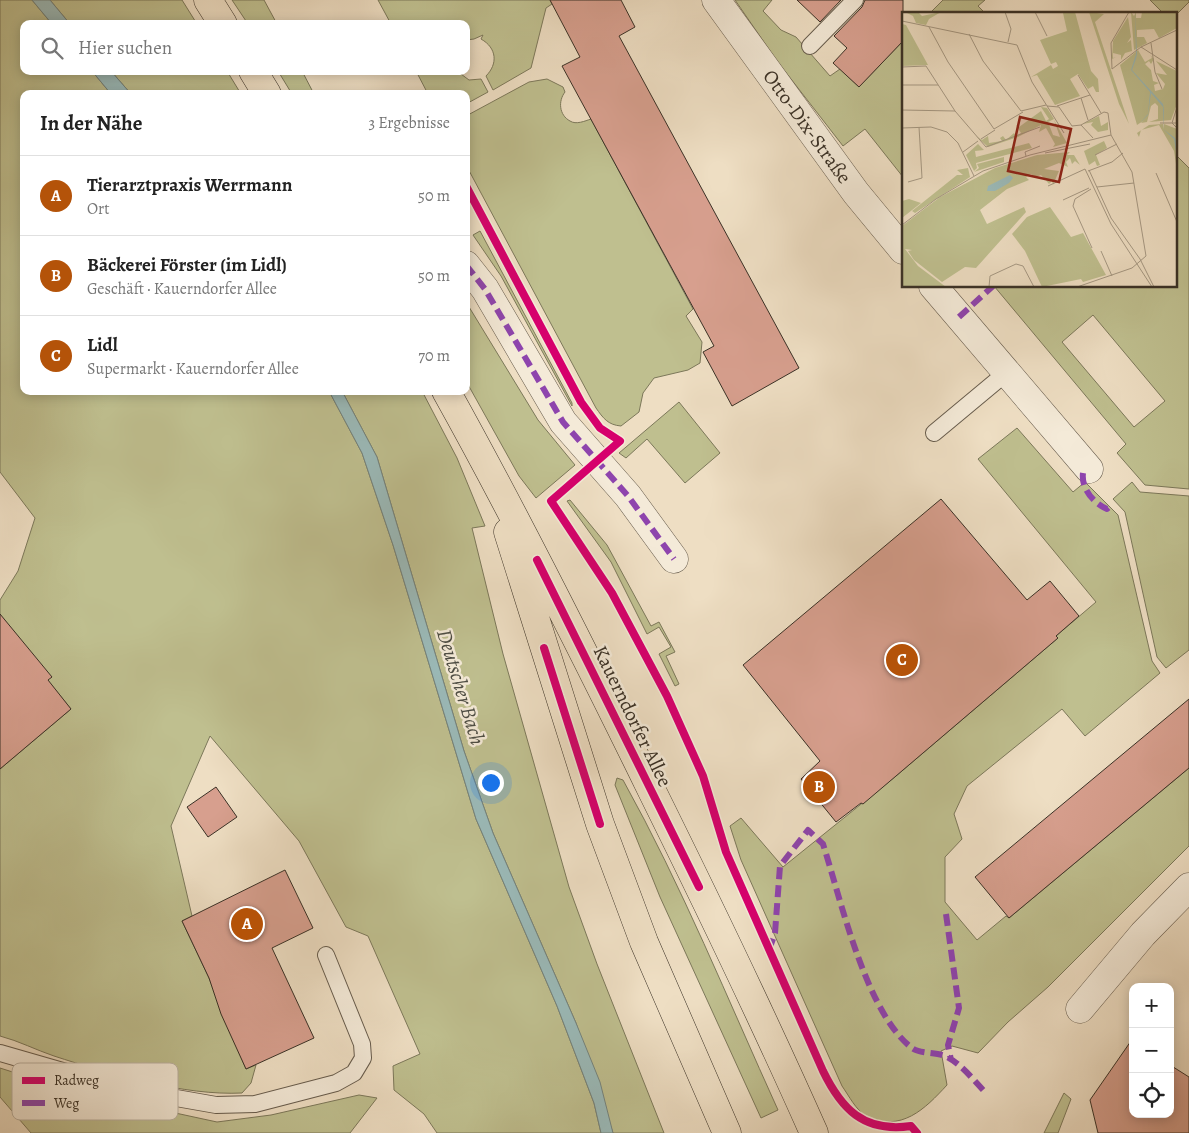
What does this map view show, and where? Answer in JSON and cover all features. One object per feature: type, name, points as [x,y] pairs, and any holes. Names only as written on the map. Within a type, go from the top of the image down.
[{"type":"main road","points":[[208,0],[220,20]]},
{"type":"main road","points":[[255,75],[265,90]]},
{"type":"main road","name":"Kauerndorfer Allee","points":[[448,395],[537,560],[596,676],[700,887],[814,1133]]},
{"type":"main road","name":"Kauerndorfer Allee","points":[[493,480],[600,824],[644,942],[727,1133]]},
{"type":"street","name":"Otto-Dix-Straße","points":[[716,0],[856,193],[902,249]]},
{"type":"street","points":[[470,270],[485,289],[563,422],[628,496],[674,558]]},
{"type":"street","points":[[936,288],[1089,469]]},
{"type":"street","points":[[1080,1009],[1143,934],[1189,887]]},
{"type":"lane","points":[[810,46],[855,0]]},
{"type":"lane","points":[[934,433],[1006,372]]},
{"type":"lane","points":[[178,1098],[216,1105],[255,1104],[336,1083],[354,1074],[363,1058],[362,1044],[326,955]]},
{"type":"lane","points":[[0,1053],[35,1063]]},
{"type":"green space","points":[[0,0],[32,0],[49,20],[20,20],[20,75],[95,75],[108,90],[20,90],[20,395],[331,395],[362,453],[393,545],[476,819],[557,1006],[594,1103],[601,1133],[437,1133],[424,1114],[394,1090],[393,1066],[420,1054],[368,936],[346,927],[299,841],[210,736],[171,826],[192,916],[182,921],[209,978],[246,1069],[256,1065],[251,1083],[242,1093],[220,1093],[178,1088],[178,1063],[76,1063],[0,1036],[0,769],[71,709],[0,622],[0,600],[18,571],[35,518],[0,472]]},
{"type":"green space","points":[[50,0],[182,0],[194,20],[67,20]]},
{"type":"green space","points":[[232,0],[264,0],[275,20],[245,20]]},
{"type":"green space","points":[[378,0],[550,0],[552,4],[546,8],[531,68],[493,90],[486,76],[493,66],[493,51],[481,39],[483,35],[470,40],[470,20],[389,20]]},
{"type":"green space","points":[[735,0],[772,0],[763,11],[781,30],[796,37],[830,76],[840,69],[859,87],[902,42],[902,176],[865,129],[843,146],[777,61]]},
{"type":"green space","points":[[943,0],[985,0],[978,6],[984,12],[931,12]]},
{"type":"green space","points":[[1150,0],[1189,0],[1176,15],[1176,12],[1162,12]]},
{"type":"green space","points":[[114,75],[229,75],[239,90],[128,90]]},
{"type":"green space","points":[[280,75],[304,75],[312,90],[290,90]]},
{"type":"green space","points":[[418,75],[462,75],[469,80],[481,79],[488,92],[470,102],[470,90],[426,90]]},
{"type":"green space","points":[[547,79],[563,87],[565,92],[561,99],[561,108],[566,118],[575,123],[591,119],[693,309],[686,316],[702,342],[700,363],[688,370],[654,378],[643,393],[639,412],[621,426],[606,420],[596,408],[470,172],[470,114],[529,82]]},
{"type":"green space","points":[[1176,155],[1189,168],[1189,489],[1145,485],[1117,453],[1126,444],[996,288],[1176,288]],"holes":[[[1093,315],[1165,401],[1134,427],[1062,342]]]},
{"type":"green space","points":[[480,231],[572,406],[501,276],[473,235]]},
{"type":"green space","points":[[470,309],[538,420],[575,465],[536,498],[519,476],[470,388]]},
{"type":"green space","points":[[344,395],[424,395],[457,458],[485,526],[472,528],[503,654],[569,887],[597,964],[664,1133],[613,1133],[576,1023],[493,833],[464,751],[377,457]]},
{"type":"green space","points":[[679,402],[720,453],[685,483],[647,439],[626,458],[619,453]]},
{"type":"green space","points":[[1017,428],[1073,492],[1085,482],[1118,515],[1152,661],[1160,673],[1085,736],[1062,709],[967,786],[954,814],[962,839],[945,857],[945,902],[977,940],[1006,916],[1009,918],[1189,768],[1189,846],[1048,987],[1008,1022],[978,1053],[952,1046],[941,1051],[947,1085],[921,1110],[901,1120],[879,1121],[862,1113],[842,1086],[741,860],[730,826],[741,818],[783,867],[896,776],[1058,638],[1056,636],[1096,602],[978,459]]},
{"type":"green space","points":[[1132,482],[1140,492],[1189,496],[1189,650],[1166,668],[1157,657],[1125,512],[1113,499]]},
{"type":"green space","points":[[570,500],[607,545],[651,626],[659,622],[675,652],[666,656],[679,684],[675,686],[659,654],[671,647],[659,627],[647,634],[611,562],[567,501]]},
{"type":"green space","points":[[617,778],[623,780],[665,861],[778,1110],[761,1118],[660,897],[615,785]]},
{"type":"green space","points":[[0,1068],[12,1072],[12,1111],[0,1097]]},
{"type":"green space","points":[[1064,1093],[1071,1099],[1058,1133],[1044,1133]]},
{"type":"green space","points":[[359,1095],[377,1098],[350,1133],[31,1133],[20,1120],[178,1120],[178,1114],[217,1122],[271,1115]]},
{"type":"water","points":[[32,0],[50,0],[67,20],[49,20]]},
{"type":"water","points":[[95,75],[114,75],[128,90],[108,90]]},
{"type":"water","points":[[331,395],[344,395],[377,457],[464,751],[493,833],[600,1082],[613,1133],[601,1133],[594,1103],[557,1006],[476,819],[393,545],[362,453]]},
{"type":"building","points":[[550,0],[621,0],[635,27],[619,36],[799,368],[732,406],[703,352],[714,346],[562,66],[580,57]]},
{"type":"building","points":[[797,0],[841,0],[820,22]]},
{"type":"building","points":[[865,0],[903,0],[902,42],[859,87],[833,63],[847,48],[834,36],[862,7]]},
{"type":"building","points":[[941,499],[1027,600],[1050,581],[1079,616],[1056,636],[1058,638],[863,804],[861,803],[836,822],[801,779],[820,761],[743,665]]},
{"type":"building","points":[[0,614],[52,677],[48,680],[71,709],[0,769]]},
{"type":"building","points":[[1189,699],[1189,768],[1009,918],[975,877]]},
{"type":"building","points":[[216,787],[237,817],[208,837],[187,807]]},
{"type":"building","points":[[285,870],[313,928],[272,948],[314,1038],[246,1069],[221,1014],[209,978],[182,921]]},
{"type":"building","points":[[1129,1044],[1129,1118],[1174,1118],[1174,1068],[1189,1077],[1189,1133],[1098,1133],[1090,1100]]},
{"type":"marked path","points":[[470,270],[485,289],[563,422],[628,496],[674,559]]},
{"type":"marked path","points":[[959,317],[991,288]]},
{"type":"marked path","points":[[1083,473],[1084,484],[1093,499],[1107,509],[1113,504]]},
{"type":"marked path","points":[[769,950],[775,933],[780,866],[808,830],[823,844],[857,954],[868,983],[881,1009],[896,1031],[912,1048],[951,1059],[987,1094]]},
{"type":"marked path","points":[[946,914],[959,1008],[948,1045],[951,1060]]},
{"type":"cycle path","points":[[470,194],[581,402],[600,428],[620,441],[551,501],[612,593],[667,696],[703,776],[726,852],[830,1084],[846,1107],[856,1115],[880,1126],[911,1126],[917,1133]]},
{"type":"cycle path","points":[[537,560],[699,887]]},
{"type":"cycle path","points":[[544,648],[600,824]]},
{"type":"place","name":"Lidl","points":[[902,660]]},
{"type":"place","name":"Bäckerei Förster (im Lidl)","points":[[819,787]]},
{"type":"place","name":"Tierarztpraxis Werrmann","points":[[247,924]]},
{"type":"water label","name":"Deutscher Bach","points":[[461,687]]}]
